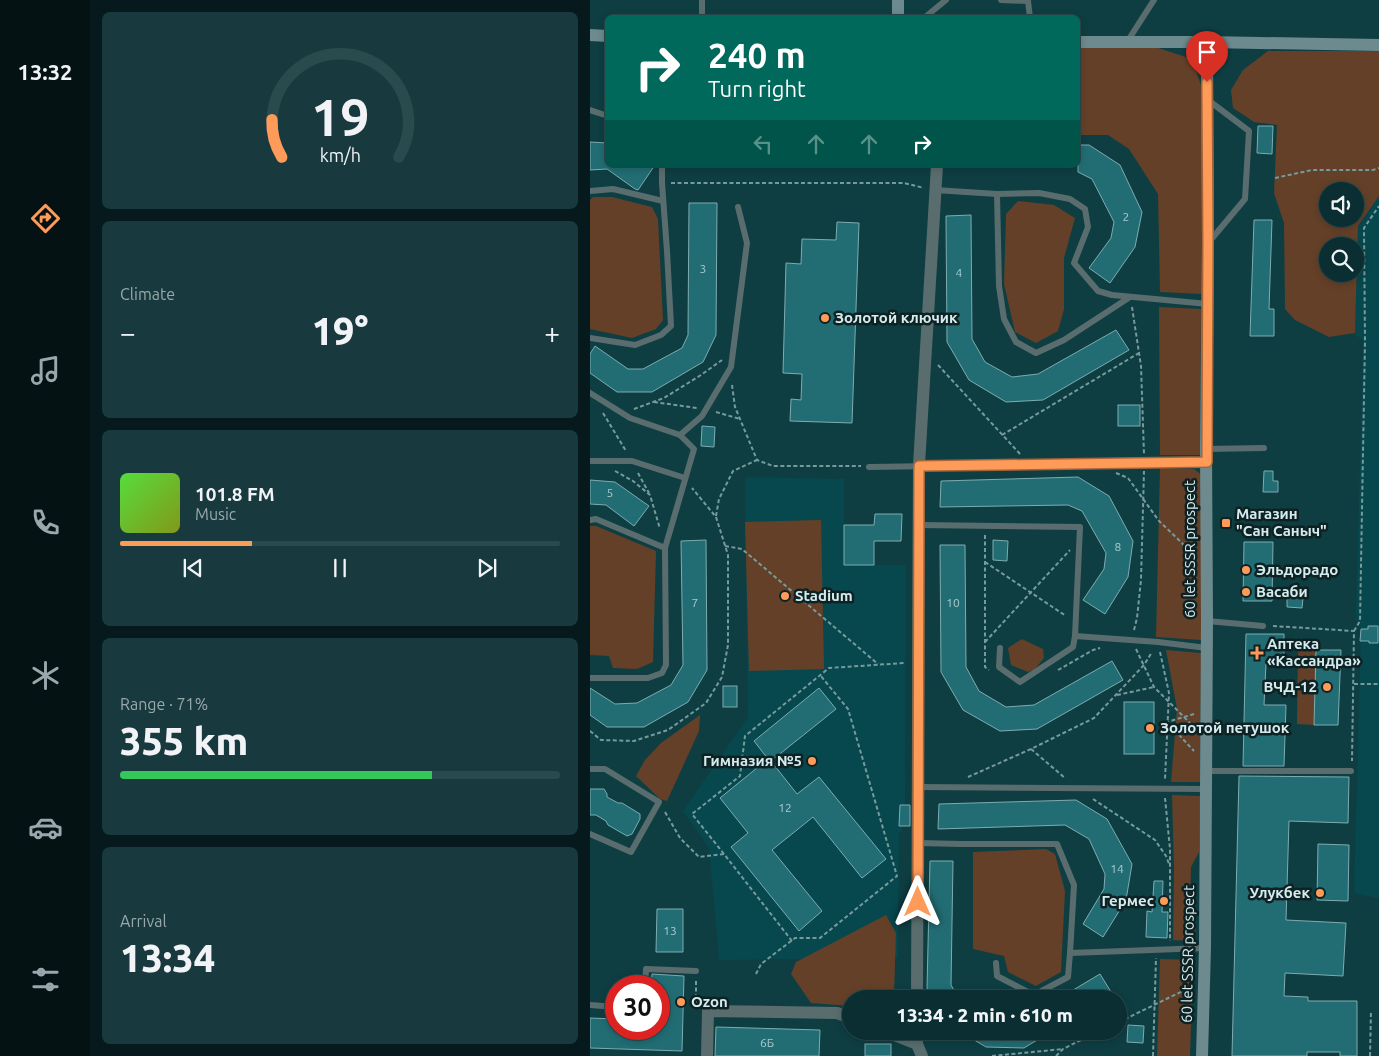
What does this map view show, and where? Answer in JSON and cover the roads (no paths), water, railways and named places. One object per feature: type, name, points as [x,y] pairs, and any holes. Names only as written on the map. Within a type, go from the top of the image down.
[{"type":"street","points":[[898,0],[898,15]]},
{"type":"street","points":[[590,35],[605,36]]},
{"type":"street","points":[[1080,42],[1379,45]]},
{"type":"street","name":"60 let SSSR prospect","points":[[1202,1056],[1205,948],[1207,621],[1208,243],[1206,42]]},
{"type":"street","points":[[917,990],[919,466],[937,167]]},
{"type":"street","points":[[707,1056],[708,1011],[837,1013],[842,1015]]},
{"type":"lane","points":[[702,0],[702,15]]},
{"type":"lane","points":[[928,15],[946,0]]},
{"type":"lane","points":[[1001,0],[1028,1],[1030,15]]},
{"type":"lane","points":[[1126,42],[1154,0]]},
{"type":"lane","points":[[1207,99],[1249,131],[1245,200],[1208,243]]},
{"type":"lane","points":[[590,110],[605,115]]},
{"type":"lane","points":[[590,338],[635,345],[661,335],[671,326],[662,167]]},
{"type":"lane","points":[[590,190],[613,189],[663,201]]},
{"type":"lane","points":[[935,190],[997,194],[1039,193],[1070,199],[1085,209],[1088,227],[1074,263],[1098,292],[1130,297],[1208,304]]},
{"type":"lane","points":[[997,194],[999,286],[1004,319],[1016,342],[1036,353],[1064,340],[1130,297]]},
{"type":"lane","points":[[680,435],[702,416],[731,367],[747,243],[738,207]]},
{"type":"lane","points":[[590,678],[648,678],[662,673],[666,665],[665,548],[684,478],[694,450],[680,435],[630,418],[592,394]]},
{"type":"lane","points":[[869,466],[1028,464],[1206,456],[1264,448]]},
{"type":"lane","points":[[590,461],[632,462],[684,478]]},
{"type":"lane","points":[[590,520],[596,520],[665,548]]},
{"type":"lane","points":[[920,525],[1080,527],[1073,647],[1020,682],[999,667],[1000,648]]},
{"type":"lane","points":[[1207,621],[1267,626]]},
{"type":"lane","points":[[1075,636],[1158,642],[1206,648]]},
{"type":"lane","points":[[590,770],[605,769],[659,802],[632,852],[590,834]]},
{"type":"lane","points":[[1206,771],[1351,771]]},
{"type":"lane","points":[[918,787],[1206,789]]},
{"type":"lane","points":[[918,843],[1057,844],[1074,884],[1068,977],[1034,995],[997,976],[996,963]]},
{"type":"lane","points":[[1070,953],[1205,948]]},
{"type":"lane","points":[[646,975],[646,969],[696,971]]},
{"type":"lane","points":[[590,1005],[605,1006]]},
{"type":"place","name":"Золотой ключик","points":[[825,318]]},
{"type":"place","name":"Магазин \"Сан Саныч\"","points":[[1226,523]]},
{"type":"place","name":"Эльдорадо","points":[[1246,570]]},
{"type":"place","name":"Васаби","points":[[1246,592]]},
{"type":"place","name":"Stadium","points":[[785,596]]},
{"type":"place","name":"Аптека «Кассандра»","points":[[1257,653]]},
{"type":"place","name":"ВЧД-12","points":[[1327,687]]},
{"type":"place","name":"Золотой петушок","points":[[1150,728]]},
{"type":"place","name":"Гимназия №5","points":[[812,761]]},
{"type":"place","name":"Улукбек","points":[[1320,893]]},
{"type":"place","name":"Гермес","points":[[1164,901]]},
{"type":"place","name":"Ozon","points":[[681,1002]]}]
